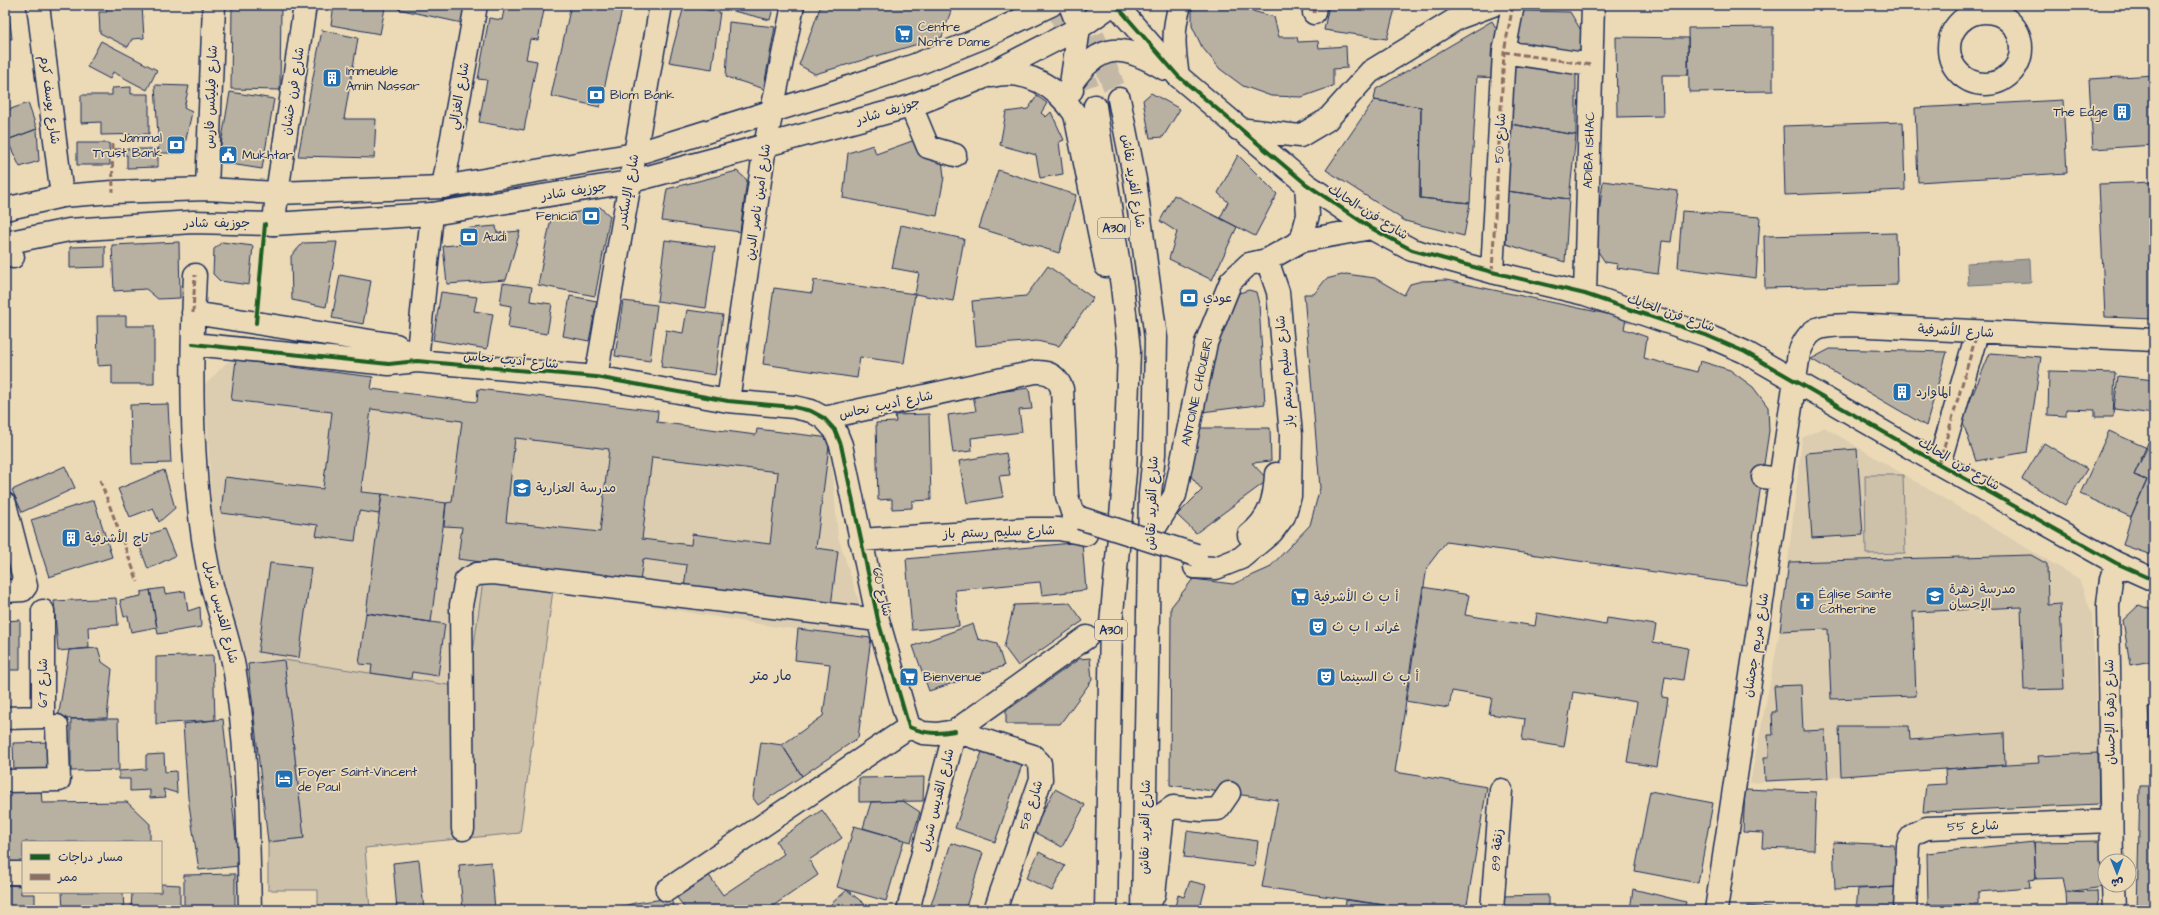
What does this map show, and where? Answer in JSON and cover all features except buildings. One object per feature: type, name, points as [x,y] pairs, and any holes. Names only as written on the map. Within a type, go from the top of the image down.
[{"type":"main road","name":"شارع يوسف كرم","points":[[38,5],[62,196]]},
{"type":"main road","name":"شارع فيليكس فارس","points":[[207,189],[214,5]]},
{"type":"main road","name":"شارع فرن خشان","points":[[274,224],[277,193],[306,5]]},
{"type":"main road","name":"شارع الغزالي","points":[[443,187],[476,5]]},
{"type":"main road","name":"شارع الإسكندر","points":[[596,377],[660,5]]},
{"type":"main road","name":"شارع أمين ناصر الدين","points":[[728,401],[765,146],[793,5]]},
{"type":"main road","points":[[1070,5],[1079,28],[1071,84],[1075,114],[1104,260],[1130,350]]},
{"type":"main road","name":"جوزيف شادر","points":[[8,250],[69,230],[193,222],[274,224],[432,214],[629,182],[911,106],[982,78],[1079,28],[1112,5]]},
{"type":"main road","points":[[1116,5],[1178,76]]},
{"type":"main road","points":[[1178,76],[1173,46],[1174,27],[1180,5]]},
{"type":"main road","points":[[1238,129],[1300,136],[1327,120],[1370,72],[1458,18],[1493,5]]},
{"type":"main road","name":"شارع 50","points":[[1492,272],[1504,52],[1513,5]]},
{"type":"main road","name":"ADIBA ISHAC","points":[[1585,294],[1593,5]]},
{"type":"main road","name":"جوزيف شادر","points":[[5,209],[62,196],[113,192],[207,189],[277,193],[443,187],[635,154],[915,65],[984,37],[1048,7]]},
{"type":"main road","points":[[1071,84],[1088,62],[1095,57],[1114,51],[1139,55],[1178,76]]},
{"type":"main road","points":[[1504,52],[1591,65]]},
{"type":"main road","points":[[982,78],[997,74],[1012,74],[1028,77],[1042,82],[1055,91],[1075,114]]},
{"type":"main road","name":"شارع فرن الحايك","points":[[1178,76],[1238,129],[1306,184],[1371,228],[1412,250],[1492,272],[1585,294],[1708,336],[1745,352],[1939,464],[2116,563],[2154,580]]},
{"type":"main road","name":"شارع ألفريد نقاش","points":[[1119,99],[1135,180],[1156,338],[1154,454],[1150,494],[1151,534],[1143,910]]},
{"type":"main road","points":[[911,106],[928,147],[955,155]]},
{"type":"main road","name":"شارع ألفريد نقاش","points":[[1095,106],[1120,270],[1130,350],[1125,472],[1111,624],[1106,910]]},
{"type":"main road","points":[[1300,241],[1308,215],[1306,184]]},
{"type":"main road","points":[[417,362],[432,214]]},
{"type":"main road","name":"ANTOINE CHOUEIRI","points":[[1151,534],[1175,494],[1206,343],[1231,281],[1249,264],[1267,260],[1300,241],[1371,228]]},
{"type":"main road","name":"شارع سليم رستم باز","points":[[1196,561],[1225,553],[1256,530],[1269,510],[1275,496],[1276,434],[1264,288],[1267,260]]},
{"type":"main road","name":"شارع سليم رستم باز","points":[[860,540],[1031,529],[1059,530],[1079,520],[1231,572],[1241,558],[1272,532],[1284,516],[1290,496],[1291,435],[1279,300],[1267,260]]},
{"type":"main road","name":"شارع القديس شربل","points":[[195,275],[192,344],[195,458],[201,521],[209,574],[235,672],[242,731],[248,826],[250,910]]},
{"type":"main road","points":[[193,313],[396,345],[417,362]]},
{"type":"main road","name":"شارع الأشرفية","points":[[1796,381],[1799,353],[1804,340],[1811,331],[1824,326],[2154,340]]},
{"type":"main road","points":[[1939,464],[1977,333]]},
{"type":"main road","name":"شارع أديب نحاس","points":[[192,344],[389,364],[417,362],[596,377],[728,401],[794,407],[811,411],[824,418],[1035,372],[1049,373],[1059,382],[1062,389],[1067,496],[1079,520]]},
{"type":"main road","name":"شارع مريم جحشان","points":[[1716,910],[1771,483],[1796,381]]},
{"type":"main road","name":"شارع 60","points":[[824,418],[835,430],[841,445],[878,620],[909,727]]},
{"type":"main road","points":[[5,504],[15,590]]},
{"type":"main road","name":"شارع زهرة الإحسان","points":[[2112,853],[2108,605],[2116,563]]},
{"type":"main road","points":[[463,829],[461,605],[466,580],[477,574],[494,573],[878,620]]},
{"type":"main road","name":"شارع 67","points":[[5,718],[44,717],[43,611]]},
{"type":"main road","name":"شارع القديس شربل","points":[[908,910],[955,731],[1088,636]]},
{"type":"main road","points":[[5,781],[59,780],[57,726]]},
{"type":"main road","points":[[667,890],[909,727],[923,733],[937,734],[955,731]]},
{"type":"main road","name":"شارع 58","points":[[955,731],[1033,756],[1040,763],[1041,779],[995,910]]},
{"type":"main road","name":"زنقة 89","points":[[1492,910],[1501,790]]},
{"type":"main road","points":[[1146,910],[1154,894],[1163,814],[1173,807],[1202,810],[1218,809],[1229,793]]},
{"type":"main road","name":"شارع 55","points":[[1905,910],[1908,845],[1910,838],[1915,833],[1933,827],[2111,821]]},
{"type":"main road","points":[[5,873],[22,873]]},
{"type":"main road","points":[[2113,893],[2114,910]]},
{"type":"shaded area","points":[[2030,259],[2031,282],[1968,285],[1967,263]]},
{"type":"shaded area","name":"مدرسة العزارية","points":[[236,360],[373,377],[372,389],[476,402],[478,389],[658,411],[657,422],[756,435],[757,429],[830,438],[838,537],[871,638],[777,627],[553,590],[483,581],[468,688],[284,660],[248,664],[214,549],[205,385],[226,363]]},
{"type":"shaded area","name":"مدرسة زهرة الإحسان","points":[[1824,427],[2079,579],[2092,614],[2098,753],[2038,756],[2039,763],[1750,783],[1780,631],[1802,438]]},
{"type":"shaded area","points":[[1865,475],[1903,475],[1905,553],[1866,554]]},
{"type":"shaded area","points":[[483,581],[553,590],[520,833],[365,848],[370,910],[318,910],[318,890],[268,890],[268,842],[304,838],[284,660],[468,688]]},
{"type":"tunnel","points":[[1057,5],[1095,106]]},
{"type":"tunnel","points":[[1081,5],[1119,99]]},
{"type":"marked path","points":[[1314,13],[1315,5]]},
{"type":"marked path","points":[[1492,272],[1504,52],[1513,5]]},
{"type":"marked path","points":[[1504,52],[1591,65]]},
{"type":"marked path","points":[[112,144],[113,192]]},
{"type":"marked path","points":[[193,313],[195,275]]},
{"type":"marked path","points":[[1939,464],[1977,333]]},
{"type":"marked path","points":[[100,480],[138,582]]},
{"type":"cycle path","points":[[1116,5],[1178,76],[1306,184],[1371,228],[1412,250],[1492,272],[1585,294],[1708,336],[1745,352],[1939,464],[2116,563],[2154,580]]},
{"type":"cycle path","points":[[256,323],[265,224]]},
{"type":"cycle path","points":[[193,344],[389,364],[417,361],[596,377],[728,401],[794,407],[811,411],[824,418],[835,430],[841,445],[878,620],[909,727],[932,733],[955,731]]},
{"type":"place","name":"Centre Notre Dame","points":[[904,34]]},
{"type":"place","name":"Immeuble Amin Nassar","points":[[332,78]]},
{"type":"place","name":"Blom Bank","points":[[596,95]]},
{"type":"place","name":"The Edge","points":[[2122,112]]},
{"type":"place","name":"Jammal Trust Bank","points":[[176,145]]},
{"type":"place","name":"Mukhtar","points":[[228,155]]},
{"type":"place","name":"Fenicia","points":[[591,216]]},
{"type":"place","name":"Audi","points":[[469,237]]},
{"type":"place","name":"عودي","points":[[1189,298]]},
{"type":"place","name":"الماوارد","points":[[1902,392]]},
{"type":"place","name":"مدرسة العزارية","points":[[522,488]]},
{"type":"place","name":"تاج الأشرفية","points":[[71,538]]},
{"type":"place","name":"مدرسة زهرة الإحسان","points":[[1935,596]]},
{"type":"place","name":"أ ب ث الأشرفية","points":[[1300,597]]},
{"type":"place","name":"Église Sainte Catherine","points":[[1805,601]]},
{"type":"place","name":"غراند ا ب ث","points":[[1318,627]]},
{"type":"place","name":"Bienvenue","points":[[909,677]]},
{"type":"place","name":"أ ب ث السينما","points":[[1326,677]]},
{"type":"place","name":"Foyer Saint-Vincent de Paul","points":[[284,779]]},
{"type":"district","name":"مار متر","points":[[771,676]]}]
